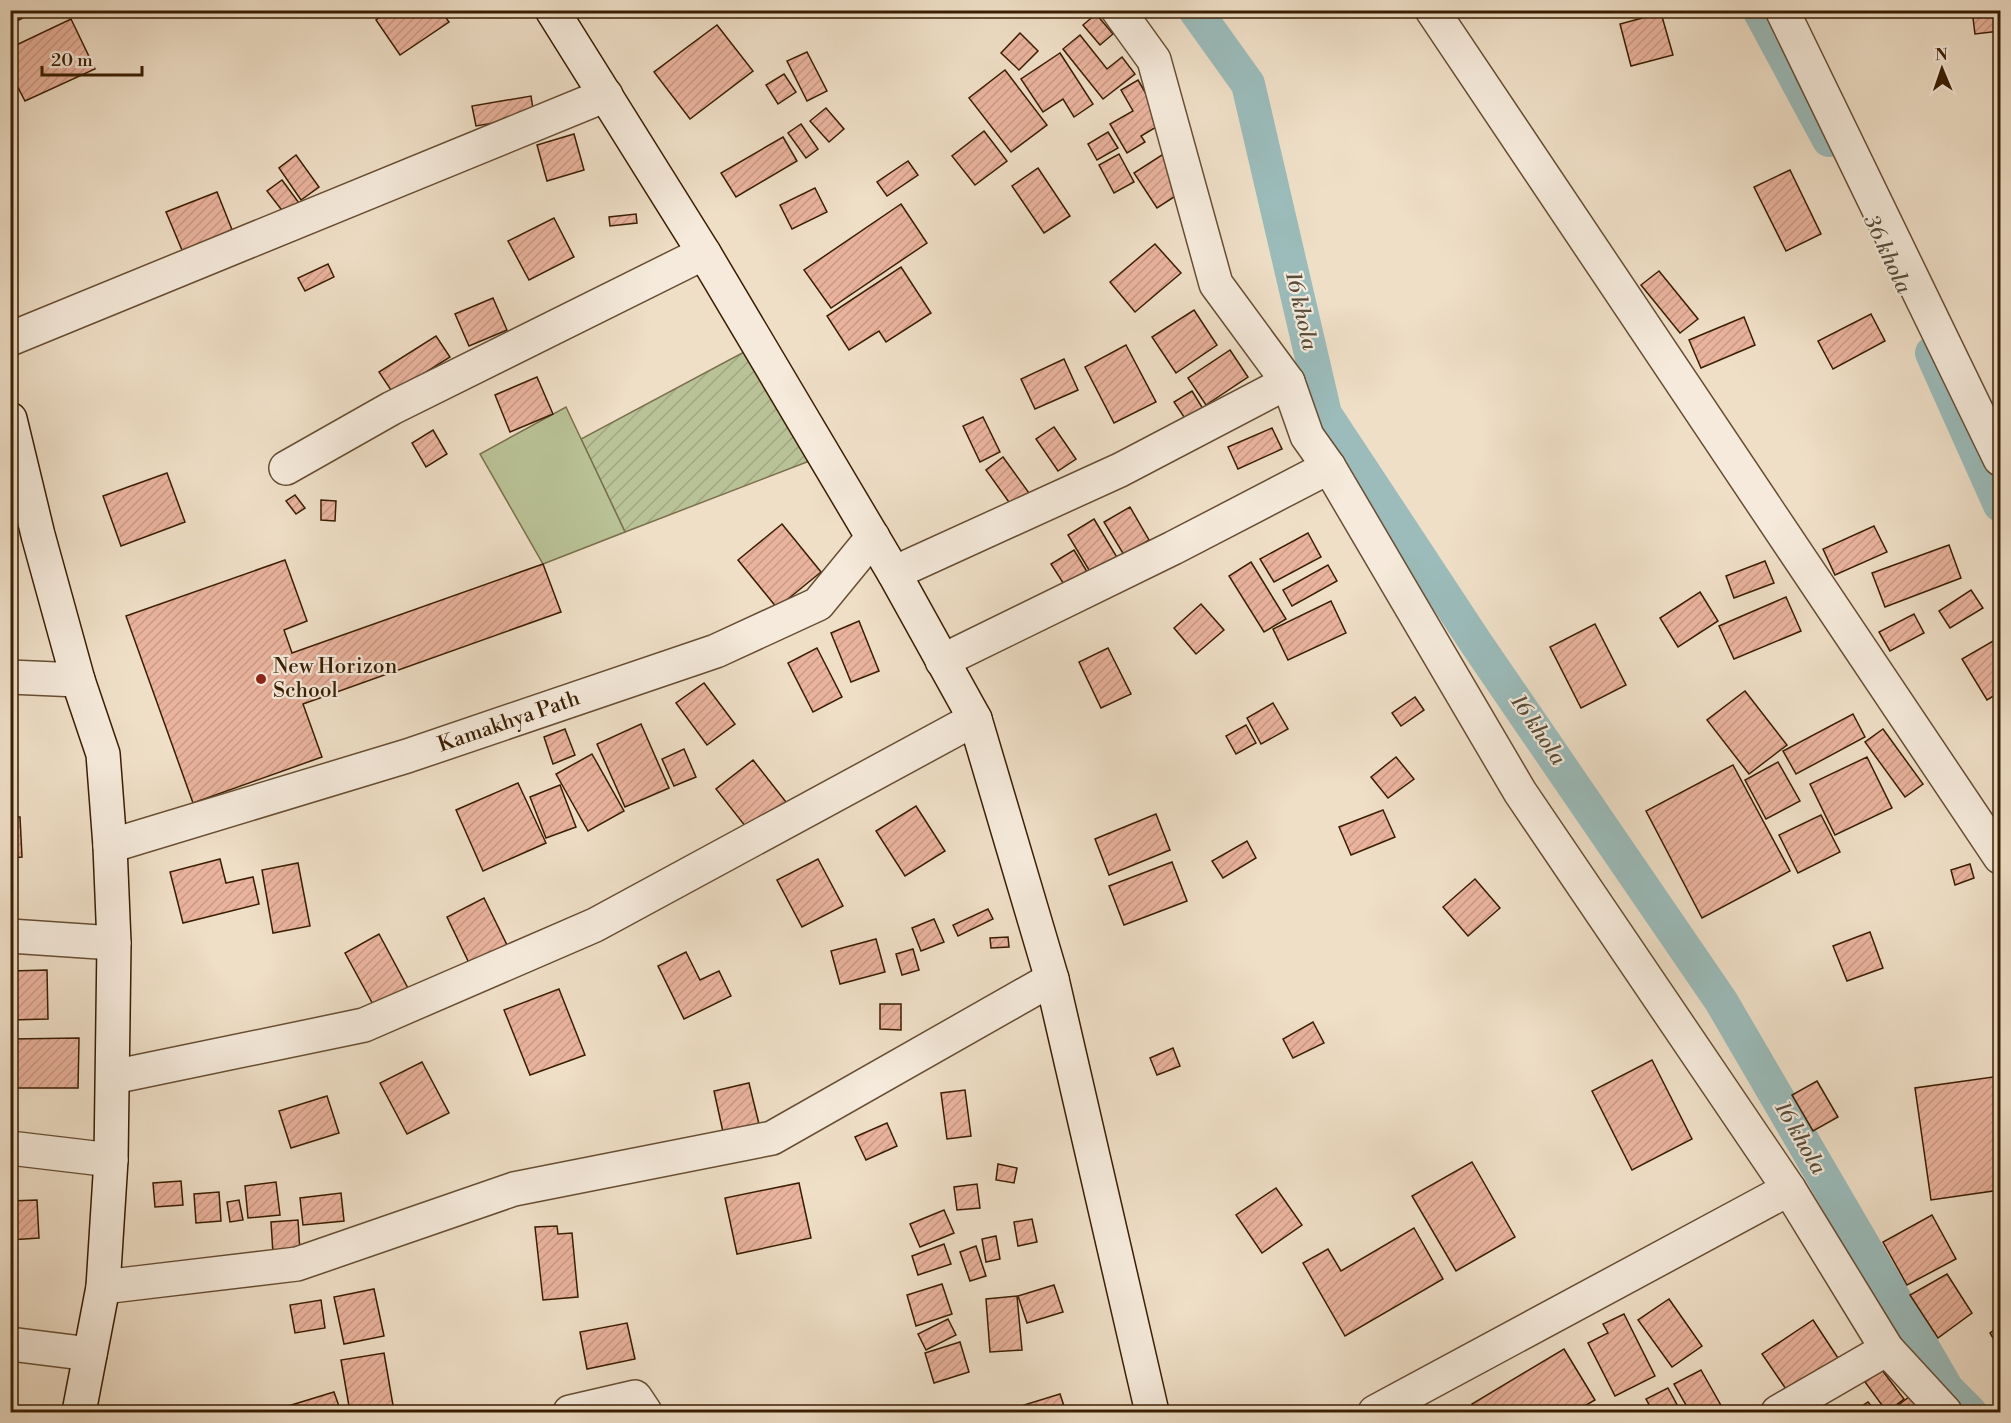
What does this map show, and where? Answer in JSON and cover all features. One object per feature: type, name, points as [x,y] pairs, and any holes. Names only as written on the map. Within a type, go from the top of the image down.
[{"type":"street","points":[[552,10],[704,253],[894,573],[975,719],[1052,979],[1152,1413]]},
{"type":"street","points":[[1119,10],[1154,60],[1216,284],[1288,382],[1307,436],[1329,467],[1520,792],[1789,1189],[1887,1348],[1945,1413]]},
{"type":"street","points":[[1432,10],[2001,857]]},
{"type":"street","points":[[1782,10],[2001,459]]},
{"type":"street","points":[[10,339],[606,95]]},
{"type":"street","points":[[286,468],[392,408],[704,253]]},
{"type":"street","points":[[894,573],[1120,470],[1288,382]]},
{"type":"street","points":[[10,419],[78,680],[103,754],[110,846],[114,943],[111,1160],[103,1287],[79,1413]]},
{"type":"street","points":[[942,661],[1173,548],[1329,467]]},
{"type":"street","name":"Kamakhya Path","points":[[110,846],[407,756],[716,651],[818,604],[873,537]]},
{"type":"street","points":[[10,677],[78,680]]},
{"type":"street","points":[[113,1077],[364,1025],[595,925],[975,719]]},
{"type":"street","points":[[10,936],[114,943]]},
{"type":"street","points":[[103,1287],[297,1264],[514,1189],[772,1138],[1052,979]]},
{"type":"street","points":[[10,1148],[111,1160]]},
{"type":"street","points":[[1375,1413],[1789,1189]]},
{"type":"street","points":[[10,1344],[90,1354]]},
{"type":"street","points":[[1778,1413],[1887,1348]]},
{"type":"street","points":[[570,1413],[635,1397],[645,1413]]},
{"type":"green space","points":[[759,344],[825,455],[625,532],[581,439]]},
{"type":"green space","points":[[566,407],[625,532],[543,564],[480,454]]},
{"type":"building","points":[[10,10],[37,10],[10,25]]},
{"type":"building","points":[[390,10],[441,10],[449,22],[400,55],[376,20]]},
{"type":"building","points":[[1972,10],[2000,10],[2000,31],[1975,34]]},
{"type":"building","points":[[1661,13],[1673,55],[1631,66],[1620,24]]},
{"type":"building","points":[[1096,14],[1113,34],[1100,45],[1083,25]]},
{"type":"building","points":[[71,19],[95,69],[25,101],[10,72],[10,48]]},
{"type":"building","points":[[717,25],[753,71],[690,119],[654,72]]},
{"type":"building","points":[[1020,33],[1038,51],[1019,70],[1001,53]]},
{"type":"building","points":[[1080,35],[1107,69],[1122,57],[1135,74],[1103,99],[1063,49]]},
{"type":"building","points":[[807,52],[827,91],[807,101],[787,61]]},
{"type":"building","points":[[1060,53],[1093,104],[1074,117],[1063,99],[1043,112],[1021,79]]},
{"type":"building","points":[[1005,70],[1047,125],[1011,152],[969,98]]},
{"type":"building","points":[[784,74],[796,92],[778,104],[766,85]]},
{"type":"building","points":[[1138,80],[1163,123],[1141,136],[1145,142],[1127,153],[1110,124],[1133,111],[1121,90]]},
{"type":"building","points":[[531,96],[534,116],[476,126],[472,106]]},
{"type":"building","points":[[826,108],[844,129],[829,142],[810,121]]},
{"type":"building","points":[[801,124],[818,149],[806,158],[788,133]]},
{"type":"building","points":[[984,131],[1007,161],[975,185],[952,156]]},
{"type":"building","points":[[1108,132],[1118,148],[1097,160],[1088,144]]},
{"type":"building","points":[[574,134],[584,170],[547,181],[537,145]]},
{"type":"building","points":[[783,137],[797,161],[736,197],[721,173]]},
{"type":"building","points":[[1165,153],[1188,188],[1157,208],[1134,173]]},
{"type":"building","points":[[1119,154],[1134,182],[1114,193],[1099,165]]},
{"type":"building","points":[[296,155],[319,187],[301,200],[279,168]]},
{"type":"building","points":[[908,161],[918,175],[887,196],[877,182]]},
{"type":"building","points":[[1038,168],[1070,216],[1044,233],[1012,186]]},
{"type":"building","points":[[1790,170],[1821,234],[1786,251],[1754,187]]},
{"type":"building","points":[[282,180],[299,203],[284,213],[267,191]]},
{"type":"building","points":[[815,188],[827,212],[792,229],[780,205]]},
{"type":"building","points":[[217,192],[237,242],[187,262],[166,212]]},
{"type":"building","points":[[901,204],[927,243],[831,308],[804,270]]},
{"type":"building","points":[[636,214],[637,223],[610,226],[609,217]]},
{"type":"building","points":[[554,218],[574,257],[529,280],[508,241]]},
{"type":"building","points":[[1155,244],[1181,273],[1135,312],[1110,282]]},
{"type":"building","points":[[328,264],[334,277],[305,291],[298,278]]},
{"type":"building","points":[[901,267],[931,313],[886,342],[879,331],[849,350],[827,316]]},
{"type":"building","points":[[1659,271],[1698,319],[1680,333],[1641,285]]},
{"type":"building","points":[[493,298],[507,330],[469,346],[455,314]]},
{"type":"building","points":[[1194,310],[1217,345],[1176,373],[1152,337]]},
{"type":"building","points":[[1871,314],[1885,341],[1833,369],[1818,341]]},
{"type":"building","points":[[1744,317],[1755,345],[1701,368],[1689,340]]},
{"type":"building","points":[[436,336],[450,357],[393,393],[379,372]]},
{"type":"building","points":[[1126,345],[1156,402],[1114,423],[1085,367]]},
{"type":"building","points":[[1230,350],[1248,377],[1206,405],[1188,378]]},
{"type":"building","points":[[1064,359],[1078,390],[1035,409],[1021,379]]},
{"type":"building","points":[[537,377],[553,414],[510,432],[495,395]]},
{"type":"building","points":[[1192,391],[1205,412],[1188,423],[1174,402]]},
{"type":"building","points":[[983,417],[1000,452],[980,462],[963,426]]},
{"type":"building","points":[[1054,427],[1076,459],[1058,471],[1036,439]]},
{"type":"building","points":[[1272,428],[1282,449],[1238,469],[1228,447]]},
{"type":"building","points":[[433,430],[447,454],[426,467],[412,443]]},
{"type":"building","points":[[1003,457],[1029,493],[1011,505],[986,470]]},
{"type":"building","points":[[167,473],[185,522],[121,546],[103,496]]},
{"type":"building","points":[[295,495],[305,508],[296,514],[286,501]]},
{"type":"building","points":[[321,500],[336,501],[335,521],[321,520]]},
{"type":"building","points":[[1130,507],[1149,540],[1124,555],[1104,522]]},
{"type":"building","points":[[1094,519],[1118,559],[1092,575],[1068,535]]},
{"type":"building","points":[[782,524],[821,572],[777,608],[738,560]]},
{"type":"building","points":[[1874,526],[1887,552],[1835,575],[1823,549]]},
{"type":"building","points":[[1308,533],[1321,557],[1274,582],[1260,559]]},
{"type":"building","points":[[1949,545],[1961,578],[1885,607],[1872,573]]},
{"type":"building","points":[[1074,550],[1089,575],[1067,589],[1051,564]]},
{"type":"building","name":"New Horizon School","points":[[285,560],[307,621],[284,630],[292,653],[543,564],[561,612],[303,704],[322,757],[193,803],[126,616]]},
{"type":"building","points":[[1765,561],[1774,583],[1734,598],[1726,576]]},
{"type":"building","points":[[1251,562],[1286,619],[1264,632],[1229,576]]},
{"type":"building","points":[[1328,565],[1337,581],[1292,606],[1283,590]]},
{"type":"building","points":[[1971,590],[1983,608],[1950,628],[1939,611]]},
{"type":"building","points":[[1700,592],[1718,621],[1678,647],[1660,618]]},
{"type":"building","points":[[1786,597],[1801,631],[1734,659],[1719,626]]},
{"type":"building","points":[[1331,601],[1346,633],[1288,660],[1273,629]]},
{"type":"building","points":[[1201,604],[1224,630],[1196,654],[1174,628]]},
{"type":"building","points":[[1914,614],[1924,633],[1890,651],[1879,632]]},
{"type":"building","points":[[859,621],[879,671],[851,682],[831,633]]},
{"type":"building","points":[[1595,624],[1626,685],[1581,708],[1550,647]]},
{"type":"building","points":[[2000,637],[2000,692],[1987,700],[1962,659]]},
{"type":"building","points":[[817,648],[842,697],[813,712],[788,663]]},
{"type":"building","points":[[1108,648],[1131,694],[1101,708],[1079,662]]},
{"type":"building","points":[[704,683],[735,724],[707,745],[676,703]]},
{"type":"building","points":[[1745,691],[1787,745],[1749,774],[1707,720]]},
{"type":"building","points":[[1415,697],[1424,710],[1401,726],[1392,713]]},
{"type":"building","points":[[1273,703],[1288,729],[1261,744],[1247,718]]},
{"type":"building","points":[[1853,714],[1865,737],[1796,774],[1783,751]]},
{"type":"building","points":[[641,724],[669,788],[625,807],[597,744]]},
{"type":"building","points":[[1246,725],[1256,743],[1236,754],[1226,736]]},
{"type":"building","points":[[565,729],[575,755],[553,764],[544,737]]},
{"type":"building","points":[[1883,729],[1923,784],[1905,797],[1865,742]]},
{"type":"building","points":[[684,749],[696,777],[674,786],[662,759]]},
{"type":"building","points":[[592,754],[624,811],[588,831],[556,774]]},
{"type":"building","points":[[1396,757],[1414,779],[1388,798],[1371,777]]},
{"type":"building","points":[[1867,757],[1892,808],[1835,835],[1810,784]]},
{"type":"building","points":[[753,760],[790,807],[753,836],[716,789]]},
{"type":"building","points":[[1778,762],[1800,801],[1766,819],[1745,780]]},
{"type":"building","points":[[1733,765],[1790,871],[1702,918],[1646,811]]},
{"type":"building","points":[[518,783],[546,843],[483,871],[456,810]]},
{"type":"building","points":[[560,785],[576,827],[546,838],[530,797]]},
{"type":"building","points":[[916,806],[945,851],[905,876],[876,831]]},
{"type":"building","points":[[1383,810],[1395,837],[1351,855],[1339,827]]},
{"type":"building","points":[[1156,814],[1170,850],[1109,875],[1095,839]]},
{"type":"building","points":[[1821,815],[1840,852],[1798,873],[1779,835]]},
{"type":"building","points":[[10,817],[20,817],[22,857],[10,858]]},
{"type":"building","points":[[1247,841],[1256,858],[1223,878],[1212,861]]},
{"type":"building","points":[[220,859],[226,883],[253,877],[259,904],[183,923],[170,872]]},
{"type":"building","points":[[818,859],[843,906],[802,927],[777,880]]},
{"type":"building","points":[[1172,862],[1187,901],[1124,925],[1109,886]]},
{"type":"building","points":[[298,863],[310,926],[273,933],[262,870]]},
{"type":"building","points":[[1970,864],[1974,878],[1955,885],[1951,870]]},
{"type":"building","points":[[1475,879],[1500,908],[1468,936],[1443,907]]},
{"type":"building","points":[[484,898],[508,947],[470,965],[447,917]]},
{"type":"building","points":[[988,909],[993,919],[958,936],[953,925]]},
{"type":"building","points":[[934,919],[944,942],[921,951],[912,928]]},
{"type":"building","points":[[1870,932],[1883,968],[1847,981],[1833,946]]},
{"type":"building","points":[[379,934],[409,990],[375,1008],[345,953]]},
{"type":"building","points":[[1008,937],[1009,947],[991,948],[990,938]]},
{"type":"building","points":[[876,939],[885,972],[840,984],[831,951]]},
{"type":"building","points":[[913,949],[919,970],[902,975],[896,954]]},
{"type":"building","points":[[686,952],[700,980],[719,971],[731,996],[684,1019],[658,966]]},
{"type":"building","points":[[47,970],[48,1019],[10,1020],[10,971]]},
{"type":"building","points":[[559,989],[585,1055],[530,1075],[504,1010]]},
{"type":"building","points":[[880,1004],[901,1004],[901,1030],[880,1029]]},
{"type":"building","points":[[1313,1022],[1324,1043],[1293,1058],[1283,1039]]},
{"type":"building","points":[[79,1038],[78,1088],[10,1088],[10,1039]]},
{"type":"building","points":[[1173,1048],[1180,1066],[1157,1075],[1150,1058]]},
{"type":"building","points":[[1652,1060],[1692,1139],[1632,1170],[1592,1091]]},
{"type":"building","points":[[422,1062],[449,1113],[407,1134],[380,1083]]},
{"type":"building","points":[[2000,1076],[2000,1190],[1931,1200],[1915,1088]]},
{"type":"building","points":[[1817,1081],[1838,1117],[1813,1131],[1792,1095]]},
{"type":"building","points":[[749,1083],[759,1124],[723,1132],[714,1091]]},
{"type":"building","points":[[965,1090],[971,1136],[947,1139],[941,1093]]},
{"type":"building","points":[[327,1096],[339,1133],[291,1148],[279,1111]]},
{"type":"building","points":[[887,1123],[897,1146],[866,1160],[855,1137]]},
{"type":"building","points":[[1472,1162],[1515,1237],[1456,1271],[1412,1196]]},
{"type":"building","points":[[998,1164],[1017,1168],[1014,1183],[996,1180]]},
{"type":"building","points":[[181,1181],[183,1205],[155,1207],[153,1183]]},
{"type":"building","points":[[276,1182],[280,1215],[248,1218],[245,1186]]},
{"type":"building","points":[[799,1183],[811,1238],[737,1254],[725,1198]]},
{"type":"building","points":[[977,1184],[980,1208],[957,1210],[954,1187]]},
{"type":"building","points":[[1276,1188],[1302,1225],[1262,1253],[1236,1215]]},
{"type":"building","points":[[219,1192],[221,1221],[196,1223],[194,1194]]},
{"type":"building","points":[[341,1193],[344,1221],[303,1225],[300,1198]]},
{"type":"building","points":[[37,1200],[39,1238],[10,1240],[10,1201]]},
{"type":"building","points":[[239,1200],[243,1220],[230,1222],[227,1202]]},
{"type":"building","points":[[944,1210],[954,1233],[920,1247],[910,1224]]},
{"type":"building","points":[[1932,1215],[1956,1259],[1907,1285],[1883,1242]]},
{"type":"building","points":[[1032,1219],[1037,1242],[1018,1246],[1014,1222]]},
{"type":"building","points":[[298,1220],[300,1252],[273,1254],[271,1222]]},
{"type":"building","points":[[557,1226],[558,1234],[572,1233],[578,1297],[543,1300],[535,1227]]},
{"type":"building","points":[[1414,1228],[1443,1279],[1345,1336],[1303,1263],[1328,1249],[1341,1271]]},
{"type":"building","points":[[996,1236],[1000,1259],[986,1262],[982,1239]]},
{"type":"building","points":[[944,1244],[951,1264],[918,1275],[912,1256]]},
{"type":"building","points":[[976,1246],[986,1276],[970,1281],[960,1252]]},
{"type":"building","points":[[1947,1274],[1972,1313],[1938,1338],[1910,1295]]},
{"type":"building","points":[[942,1284],[952,1314],[916,1326],[907,1295]]},
{"type":"building","points":[[1054,1285],[1063,1312],[1027,1323],[1018,1296]]},
{"type":"building","points":[[374,1289],[384,1336],[344,1344],[334,1297]]},
{"type":"building","points":[[1017,1296],[1022,1350],[990,1352],[986,1299]]},
{"type":"building","points":[[1669,1299],[1702,1346],[1672,1367],[1638,1320]]},
{"type":"building","points":[[321,1300],[325,1328],[295,1333],[290,1305]]},
{"type":"building","points":[[1624,1314],[1655,1376],[1615,1396],[1588,1343],[1608,1333],[1603,1324]]},
{"type":"building","points":[[948,1319],[956,1335],[926,1350],[918,1334]]},
{"type":"building","points":[[1813,1320],[1840,1361],[1790,1395],[1762,1354]]},
{"type":"building","points":[[627,1323],[635,1359],[587,1369],[580,1332]]},
{"type":"building","points":[[2000,1326],[2000,1350],[1990,1333]]},
{"type":"building","points":[[960,1342],[969,1372],[934,1383],[925,1353]]},
{"type":"building","points":[[1564,1349],[1595,1400],[1574,1412],[1477,1412],[1472,1404]]},
{"type":"building","points":[[384,1353],[394,1411],[350,1412],[341,1360]]},
{"type":"building","points":[[1701,1370],[1723,1409],[1717,1412],[1690,1412],[1674,1384]]},
{"type":"building","points":[[1882,1370],[1904,1399],[1887,1412],[1865,1382]]},
{"type":"building","points":[[1668,1388],[1681,1412],[1653,1412],[1646,1399]]},
{"type":"building","points":[[334,1392],[341,1412],[276,1412],[275,1410]]},
{"type":"building","points":[[1060,1394],[1066,1412],[1001,1412]]},
{"type":"building","points":[[1909,1397],[1921,1412],[1889,1412]]},
{"type":"building","points":[[1868,1402],[1876,1412],[1853,1412]]},
{"type":"waterway","name":"16 khola","points":[[1195,10],[1248,84],[1325,414],[1476,643],[1721,1001],[1947,1389],[1970,1412]]},
{"type":"waterway","name":"36 khola","points":[[1759,10],[1829,140]]},
{"type":"waterway","name":"36 khola","points":[[1932,353],[2000,505]]},
{"type":"place","name":"New Horizon School","points":[[261,679]]}]
